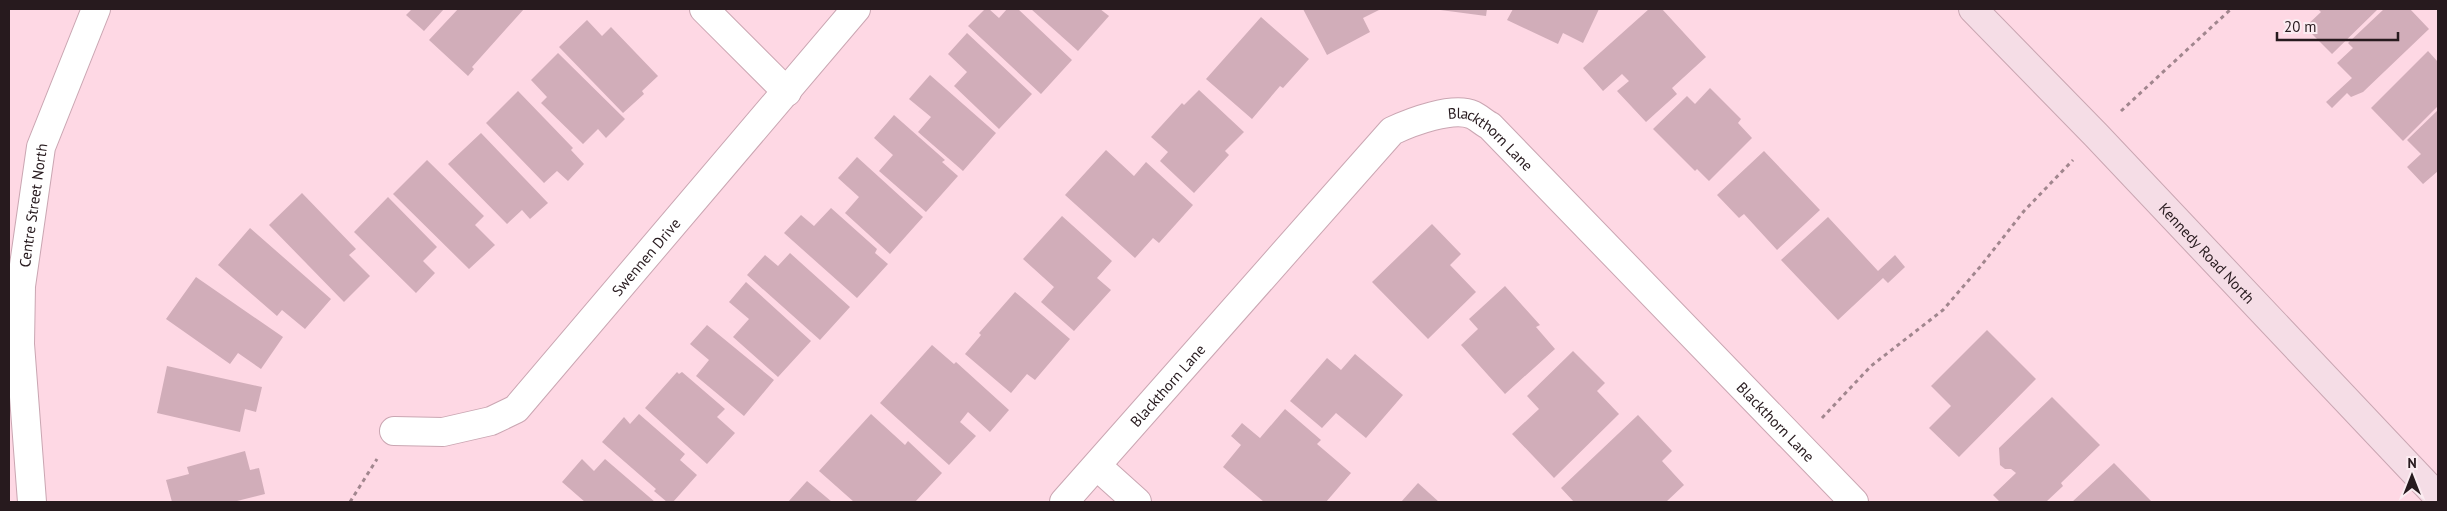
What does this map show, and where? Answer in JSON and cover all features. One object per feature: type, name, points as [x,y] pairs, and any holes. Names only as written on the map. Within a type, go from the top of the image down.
[{"type":"main road","name":"Kennedy Road North","points":[[1973,9],[2096,135],[2438,497]]},
{"type":"street","name":"Centre Street North","points":[[32,502],[15,345],[21,286],[41,147],[96,9]]},
{"type":"street","points":[[704,9],[787,92]]},
{"type":"street","name":"Swennen Drive","points":[[394,431],[443,432],[491,421],[516,409],[856,9]]},
{"type":"street","name":"Blackthorn Lane","points":[[1064,502],[1392,131],[1417,119],[1453,113],[1472,114],[1490,126],[1854,502]]},
{"type":"street","points":[[1097,466],[1136,502]]},
{"type":"path","points":[[1798,444],[1871,366],[1943,310],[2024,211],[2096,135],[2231,9]]},
{"type":"path","points":[[350,502],[394,431]]},
{"type":"building","points":[[412,9],[444,9],[424,31],[406,15]]},
{"type":"building","points":[[458,9],[524,9],[472,67],[474,69],[468,76],[429,40]]},
{"type":"building","points":[[985,9],[989,9],[999,18],[1007,9],[1018,9],[1072,60],[1041,94],[968,26]]},
{"type":"building","points":[[1031,9],[1100,9],[1109,16],[1078,51]]},
{"type":"building","points":[[1303,9],[1381,9],[1363,18],[1370,32],[1327,55]]},
{"type":"building","points":[[1433,9],[1487,9],[1486,16]]},
{"type":"building","points":[[1513,9],[1599,9],[1583,43],[1563,33],[1558,44],[1507,20]]},
{"type":"building","points":[[1649,9],[1662,9],[1706,57],[1672,88],[1677,94],[1646,122],[1617,91],[1629,81],[1622,74],[1603,91],[1583,68]]},
{"type":"building","points":[[2318,9],[2378,9],[2332,54],[2305,27],[2321,12]]},
{"type":"building","points":[[2384,9],[2410,9],[2429,29],[2363,92],[2351,97],[2347,93],[2332,108],[2326,102],[2352,78],[2337,63],[2353,48],[2348,43]]},
{"type":"building","points":[[1261,17],[1309,59],[1283,88],[1280,86],[1252,119],[1206,79]]},
{"type":"building","points":[[587,20],[602,36],[611,27],[658,76],[642,91],[644,94],[623,113],[559,47]]},
{"type":"building","points":[[967,33],[1032,94],[999,129],[954,86],[967,72],[948,54]]},
{"type":"building","points":[[2428,51],[2438,62],[2438,106],[2403,141],[2371,108]]},
{"type":"building","points":[[558,53],[625,119],[606,138],[598,129],[583,144],[541,103],[547,97],[531,80]]},
{"type":"building","points":[[930,75],[996,133],[963,171],[918,132],[931,117],[909,99]]},
{"type":"building","points":[[1710,88],[1741,119],[1738,123],[1752,138],[1709,181],[1697,169],[1695,171],[1653,129],[1687,96],[1695,104]]},
{"type":"building","points":[[1199,90],[1244,132],[1225,151],[1229,155],[1194,193],[1160,161],[1168,152],[1151,137],[1182,103],[1184,105]]},
{"type":"building","points":[[518,91],[573,148],[571,150],[584,164],[568,181],[557,171],[544,183],[486,123]]},
{"type":"building","points":[[2438,110],[2438,171],[2423,184],[2407,167],[2421,154],[2407,140]]},
{"type":"building","points":[[894,115],[945,160],[942,162],[958,176],[926,212],[879,171],[893,155],[874,138]]},
{"type":"building","points":[[481,133],[548,203],[530,219],[522,210],[507,224],[448,164]]},
{"type":"building","points":[[1106,150],[1134,176],[1146,162],[1193,205],[1159,243],[1153,238],[1135,258],[1065,195]]},
{"type":"building","points":[[1764,151],[1820,210],[1777,250],[1744,214],[1739,218],[1717,195]]},
{"type":"building","points":[[857,157],[923,217],[890,254],[845,213],[859,197],[838,178]]},
{"type":"building","points":[[427,160],[484,216],[475,225],[495,245],[469,269],[393,194]]},
{"type":"building","points":[[302,193],[356,249],[349,255],[370,276],[344,302],[269,225]]},
{"type":"building","points":[[388,197],[437,247],[423,261],[435,273],[416,293],[354,232]]},
{"type":"building","points":[[831,208],[877,249],[875,253],[888,264],[857,298],[784,233],[801,215],[814,226]]},
{"type":"building","points":[[1062,216],[1112,261],[1097,278],[1111,290],[1074,331],[1041,302],[1054,287],[1023,259]]},
{"type":"building","points":[[1828,217],[1878,271],[1895,255],[1905,267],[1888,283],[1883,278],[1838,320],[1781,260]]},
{"type":"building","points":[[1432,224],[1461,254],[1450,265],[1476,292],[1428,339],[1372,282]]},
{"type":"building","points":[[250,228],[331,299],[305,329],[282,310],[277,316],[218,265]]},
{"type":"building","points":[[790,253],[850,307],[820,340],[747,275],[765,255],[778,266]]},
{"type":"building","points":[[196,277],[283,337],[261,369],[238,353],[230,364],[166,319]]},
{"type":"building","points":[[746,282],[811,341],[778,377],[733,337],[749,319],[729,302]]},
{"type":"building","points":[[1505,286],[1540,325],[1536,327],[1555,349],[1505,394],[1461,345],[1478,329],[1469,319]]},
{"type":"building","points":[[1015,292],[1070,339],[1035,380],[1027,374],[1011,393],[965,354],[981,335],[979,333]]},
{"type":"building","points":[[707,325],[774,380],[744,416],[696,376],[709,360],[690,344]]},
{"type":"building","points":[[1987,330],[2036,379],[1959,457],[1929,428],[1951,406],[1931,386]]},
{"type":"building","points":[[932,345],[954,364],[956,362],[1009,410],[990,432],[968,412],[960,422],[976,436],[949,465],[880,403]]},
{"type":"building","points":[[1573,351],[1605,383],[1597,391],[1619,414],[1554,478],[1512,434],[1539,409],[1527,396]]},
{"type":"building","points":[[1355,354],[1403,395],[1366,438],[1336,413],[1322,428],[1290,401],[1327,358],[1341,370]]},
{"type":"building","points":[[167,366],[262,387],[256,412],[245,409],[240,432],[157,413]]},
{"type":"building","points":[[677,372],[679,374],[682,372],[725,409],[717,417],[735,433],[707,464],[645,408]]},
{"type":"building","points":[[2052,397],[2100,445],[2061,483],[2063,486],[2046,502],[2000,502],[1993,495],[2016,473],[2000,465],[1999,448]]},
{"type":"building","points":[[1285,409],[1321,440],[1317,444],[1351,473],[1326,502],[1264,502],[1223,467],[1241,445],[1231,436],[1242,423],[1260,438]]},
{"type":"building","points":[[639,414],[685,454],[680,460],[697,475],[673,502],[667,502],[654,491],[656,489],[602,442],[624,417],[630,424]]},
{"type":"building","points":[[871,414],[905,445],[908,441],[942,473],[915,502],[854,502],[819,471]]},
{"type":"building","points":[[1638,415],[1672,451],[1662,461],[1684,485],[1666,502],[1574,502],[1561,488]]},
{"type":"building","points":[[245,451],[250,470],[259,468],[265,494],[233,502],[172,502],[166,480],[189,474],[187,467]]},
{"type":"building","points":[[582,459],[594,471],[605,459],[655,502],[585,502],[562,482]]},
{"type":"building","points":[[2114,463],[2152,502],[2072,502]]},
{"type":"building","points":[[807,481],[832,502],[788,502]]},
{"type":"building","points":[[1418,483],[1439,502],[1401,502]]}]
